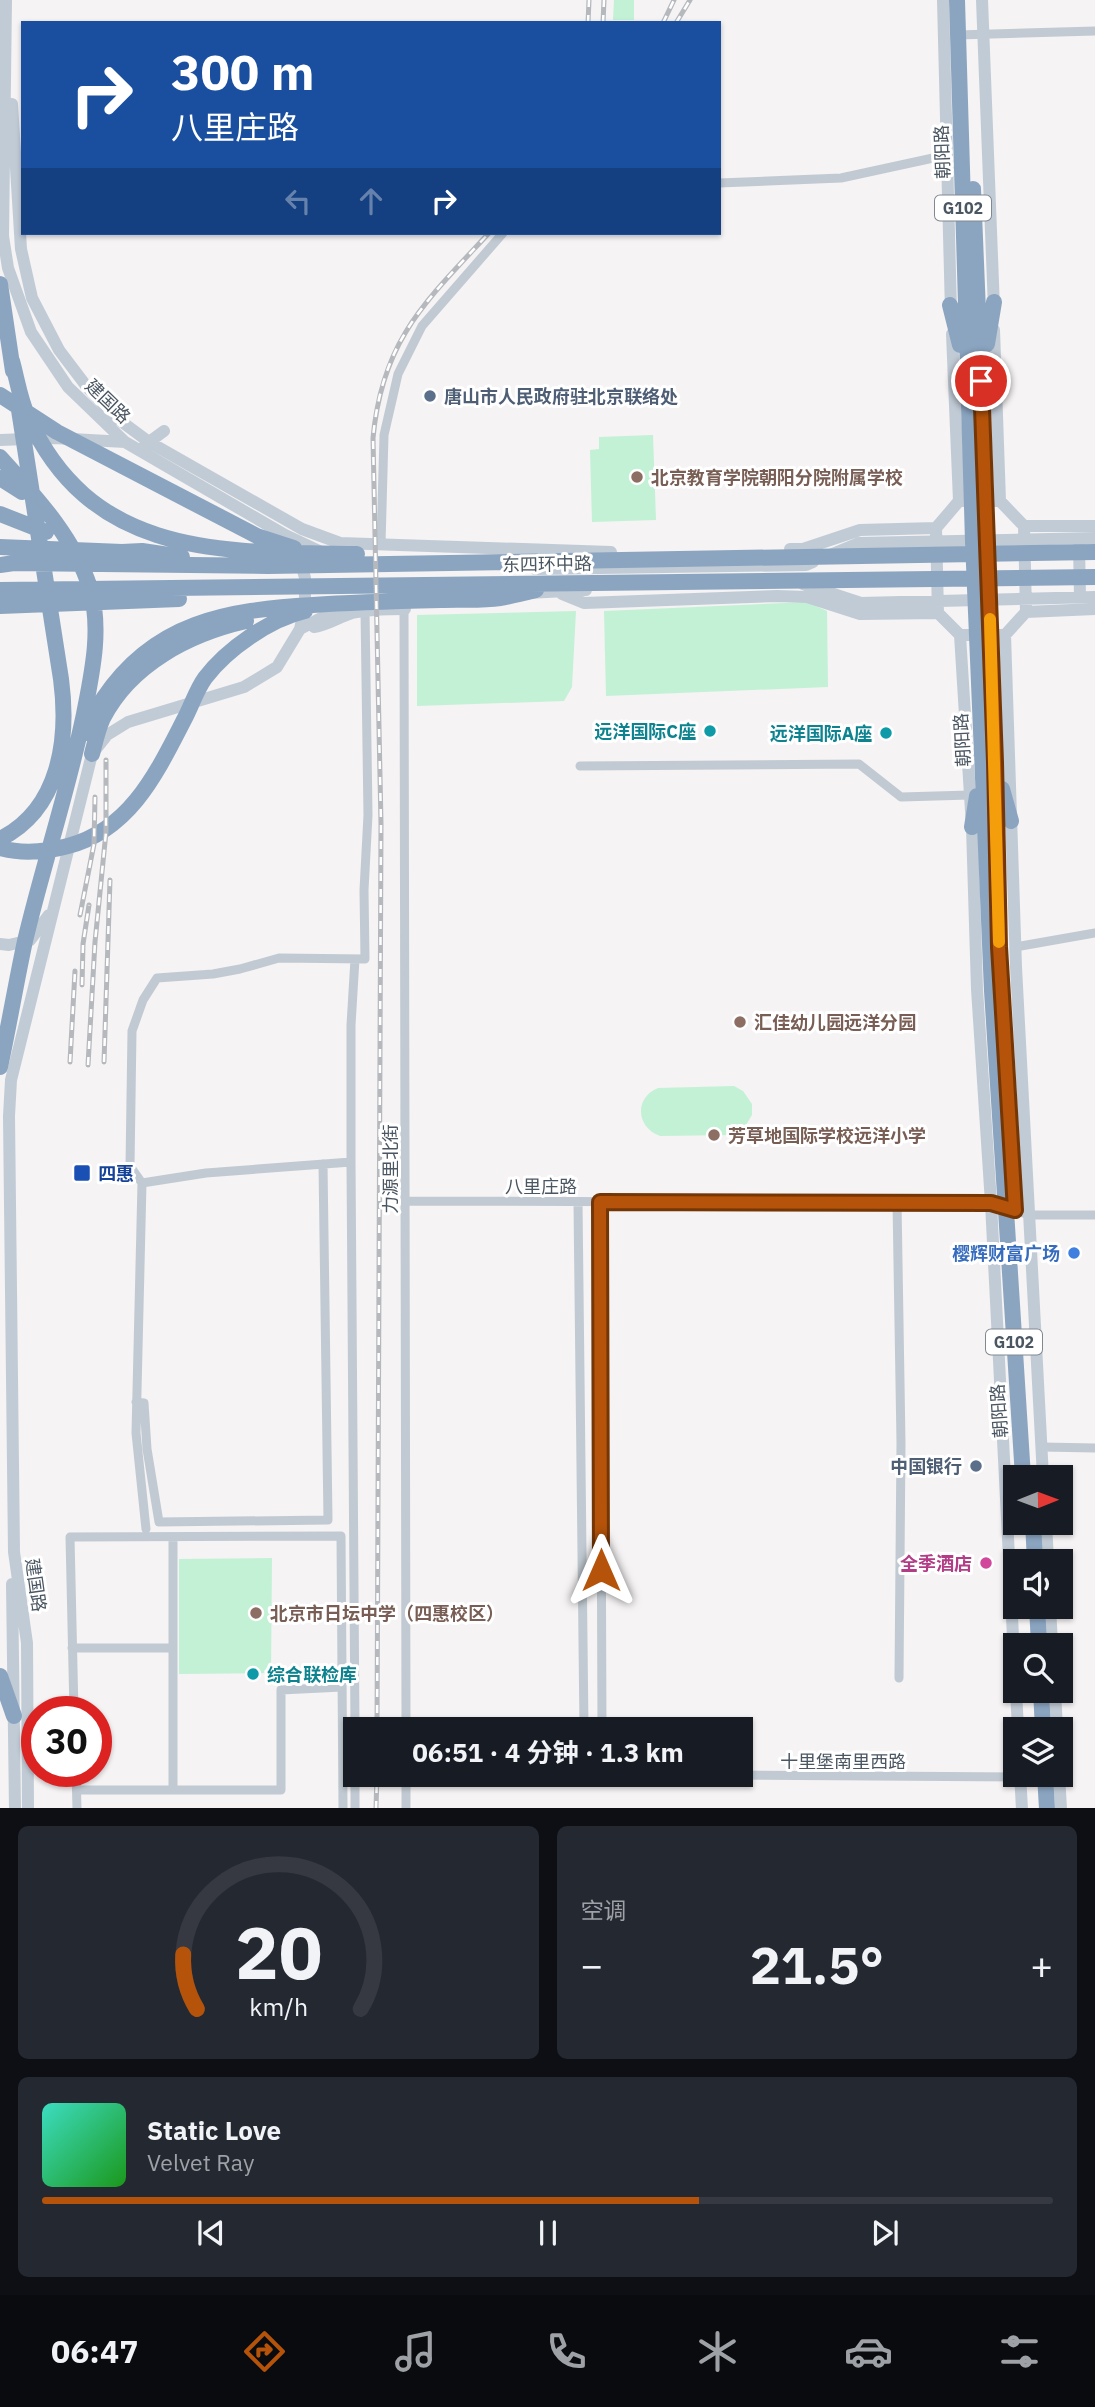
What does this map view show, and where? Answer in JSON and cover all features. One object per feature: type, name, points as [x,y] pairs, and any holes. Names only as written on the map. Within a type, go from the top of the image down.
[{"type":"highway","name":"朝阳路","points":[[957,0],[963,34]]},
{"type":"highway","name":"朝阳路","points":[[965,0],[963,34],[989,762],[992,991],[1029,1465]]},
{"type":"highway","points":[[0,284],[65,704],[64,734],[58,768],[45,799],[29,818],[0,839]]},
{"type":"highway","points":[[975,381],[993,302]]},
{"type":"highway","points":[[950,305],[975,381]]},
{"type":"highway","points":[[12,361],[27,416],[55,467],[86,497],[120,520],[159,537],[199,546],[256,553],[571,560]]},
{"type":"highway","points":[[0,395],[57,432],[257,536],[321,554]]},
{"type":"highway","points":[[0,457],[46,510],[76,553],[90,589],[96,625],[93,666],[74,764],[25,941],[0,1067]]},
{"type":"highway","points":[[0,478],[46,510]]},
{"type":"highway","points":[[0,514],[52,534],[122,552]]},
{"type":"highway","points":[[0,547],[142,551],[239,566]]},
{"type":"highway","name":"东四环中路","points":[[0,565],[268,566],[1095,552]]},
{"type":"highway","name":"东四环中路","points":[[0,590],[1095,577]]},
{"type":"highway","points":[[74,764],[101,701],[121,674],[159,643],[188,626],[259,608],[348,601],[498,598],[573,582]]},
{"type":"highway","points":[[0,608],[253,595],[274,588]]},
{"type":"highway","points":[[0,848],[32,852],[80,843],[122,816],[144,793],[204,679],[224,657],[247,638],[348,601]]},
{"type":"highway","points":[[92,754],[102,720],[120,692],[148,666],[201,634],[267,617],[296,621]]},
{"type":"highway","points":[[989,762],[1011,821]]},
{"type":"highway","points":[[972,827],[989,762]]},
{"type":"highway","name":"朝阳路","points":[[1010,1209],[1022,1465]]},
{"type":"highway","points":[[0,1676],[14,1716]]},
{"type":"highway","points":[[1030,1787],[1038,1808]]},
{"type":"highway","points":[[1046,1787],[1047,1808]]},
{"type":"street","name":"朝阳路","points":[[943,0],[963,34],[993,302],[1000,501]]},
{"type":"street","name":"朝阳路","points":[[959,502],[950,305],[947,155],[963,34],[982,0]]},
{"type":"street","points":[[6,1],[21,248],[33,298],[59,350],[87,387],[114,416],[144,446],[164,431]]},
{"type":"street","name":"建国路","points":[[6,1],[4,264],[32,332],[68,387],[125,442],[144,446],[285,535]]},
{"type":"street","points":[[963,34],[1095,31]]},
{"type":"street","points":[[721,183],[841,178],[947,155]]},
{"type":"street","points":[[382,544],[384,435],[398,374],[422,326],[501,235]]},
{"type":"street","points":[[4,264],[21,248]]},
{"type":"street","points":[[0,440],[125,442]]},
{"type":"street","name":"东四环中路","points":[[144,446],[302,529],[340,542],[587,553],[803,549],[860,530],[936,528]]},
{"type":"street","points":[[1026,612],[1024,526],[1000,501],[959,502],[936,528],[938,613],[960,635],[1004,635],[1026,612],[1095,609]]},
{"type":"street","points":[[1024,526],[1095,526]]},
{"type":"street","points":[[6,1263],[11,1080],[92,754],[107,735],[128,722],[185,703],[244,688],[277,667],[305,606],[305,578],[300,559],[285,535]]},
{"type":"street","name":"东四环中路","points":[[285,535],[355,569],[446,570],[806,565],[859,543],[1095,538]]},
{"type":"street","points":[[1079,539],[1080,597]]},
{"type":"street","points":[[146,1529],[136,1433],[142,1183],[131,1166],[132,1031],[143,1000],[157,978],[213,974],[279,958],[365,959],[364,890],[368,816],[365,610],[348,601],[349,578],[355,569]]},
{"type":"street","points":[[446,570],[447,596]]},
{"type":"street","name":"东四环中路","points":[[348,601],[375,597],[558,592],[614,587],[807,584],[861,603],[1095,597]]},
{"type":"street","points":[[709,586],[732,597],[752,585]]},
{"type":"street","points":[[590,603],[614,587]]},
{"type":"street","name":"东四环中路","points":[[558,592],[584,603],[807,597],[860,614],[938,613]]},
{"type":"street","name":"东四环中路","points":[[296,621],[326,625],[348,614],[365,610],[430,608],[465,595]]},
{"type":"street","name":"力源里北街","points":[[404,608],[406,1717]]},
{"type":"street","name":"朝阳路","points":[[960,635],[972,827],[977,989],[1010,1209],[1043,1465]]},
{"type":"street","name":"朝阳路","points":[[1004,635],[1015,947],[1010,1209],[1015,1633]]},
{"type":"street","points":[[580,766],[859,764],[901,797],[970,795]]},
{"type":"street","points":[[0,944],[9,945],[30,940],[48,916],[58,894]]},
{"type":"street","points":[[1015,947],[1095,933]]},
{"type":"street","points":[[355,959],[351,1025],[355,1717]]},
{"type":"street","points":[[142,1183],[206,1173],[351,1162]]},
{"type":"street","points":[[136,1402],[144,1403],[147,1449],[159,1522],[328,1520],[323,1164]]},
{"type":"street","name":"八里庄路","points":[[405,1201],[897,1202],[1095,1215]]},
{"type":"street","points":[[578,1202],[584,1717]]},
{"type":"street","points":[[600,1202],[602,1717]]},
{"type":"street","points":[[897,1202],[901,1443],[899,1678]]},
{"type":"street","name":"建国路","points":[[6,1263],[14,1552],[27,1643],[28,1808]]},
{"type":"street","points":[[1042,1447],[1095,1448]]},
{"type":"street","points":[[173,1536],[173,1790]]},
{"type":"street","points":[[74,1696],[70,1537],[341,1536],[343,1808]]},
{"type":"street","points":[[14,1552],[11,1573],[15,1808]]},
{"type":"street","points":[[72,1648],[173,1648]]},
{"type":"street","points":[[77,1790],[281,1790],[281,1690],[342,1687]]},
{"type":"street","name":"十里堡南里西路","points":[[753,1775],[1003,1775]]},
{"type":"street","points":[[77,1787],[77,1808]]},
{"type":"street","points":[[355,1787],[355,1808]]},
{"type":"street","points":[[406,1787],[406,1808]]},
{"type":"street","points":[[1022,1808],[1025,1787]]},
{"type":"street","points":[[1060,1787],[1061,1808]]},
{"type":"green space","points":[[614,0],[634,0],[634,20],[613,20]]},
{"type":"green space","points":[[653,435],[656,520],[592,522],[590,450],[599,449],[599,437]]},
{"type":"green space","points":[[807,602],[827,611],[828,687],[606,696],[604,611]]},
{"type":"green space","points":[[576,611],[572,687],[564,701],[417,706],[417,615]]},
{"type":"green space","points":[[734,1086],[743,1091],[752,1104],[752,1115],[743,1130],[733,1135],[660,1136],[652,1132],[642,1119],[645,1098],[658,1088]]},
{"type":"green space","points":[[272,1558],[271,1673],[179,1674],[179,1559]]},
{"type":"railway","points":[[588,21],[589,0]]},
{"type":"railway","points":[[603,21],[604,0]]},
{"type":"railway","points":[[664,21],[674,0]]},
{"type":"railway","points":[[677,21],[690,0]]},
{"type":"railway","points":[[377,1717],[381,824],[373,438],[378,404],[397,348],[427,302],[487,235]]},
{"type":"railway","points":[[88,1065],[95,942],[106,832],[106,760]]},
{"type":"railway","points":[[80,915],[94,844],[95,797]]},
{"type":"railway","points":[[104,1062],[110,880]]},
{"type":"railway","points":[[82,985],[83,944],[89,905]]},
{"type":"railway","points":[[70,1062],[75,971]]},
{"type":"railway","points":[[376,1808],[377,1787]]},
{"type":"slow traffic","points":[[990,619],[999,942]]},
{"type":"place","name":"唐山市人民政府驻北京联络处","points":[[430,396]]},
{"type":"place","name":"北京教育学院朝阳分院附属学校","points":[[637,477]]},
{"type":"place","name":"远洋国际C座","points":[[710,731]]},
{"type":"place","name":"远洋国际A座","points":[[886,733]]},
{"type":"place","name":"汇佳幼儿园远洋分园","points":[[740,1022]]},
{"type":"place","name":"芳草地国际学校远洋小学","points":[[714,1135]]},
{"type":"place","name":"四惠","points":[[82,1173]]},
{"type":"place","name":"樱辉财富广场","points":[[1074,1253]]},
{"type":"place","name":"中国银行","points":[[976,1466]]},
{"type":"place","name":"全季酒店","points":[[986,1563]]},
{"type":"place","name":"北京市日坛中学（四惠校区）","points":[[256,1613]]},
{"type":"place","name":"综合联检库","points":[[253,1674]]},
{"type":"route","points":[[601,1570],[600,1202],[991,1203],[1015,1210],[999,947],[981,381]]}]
